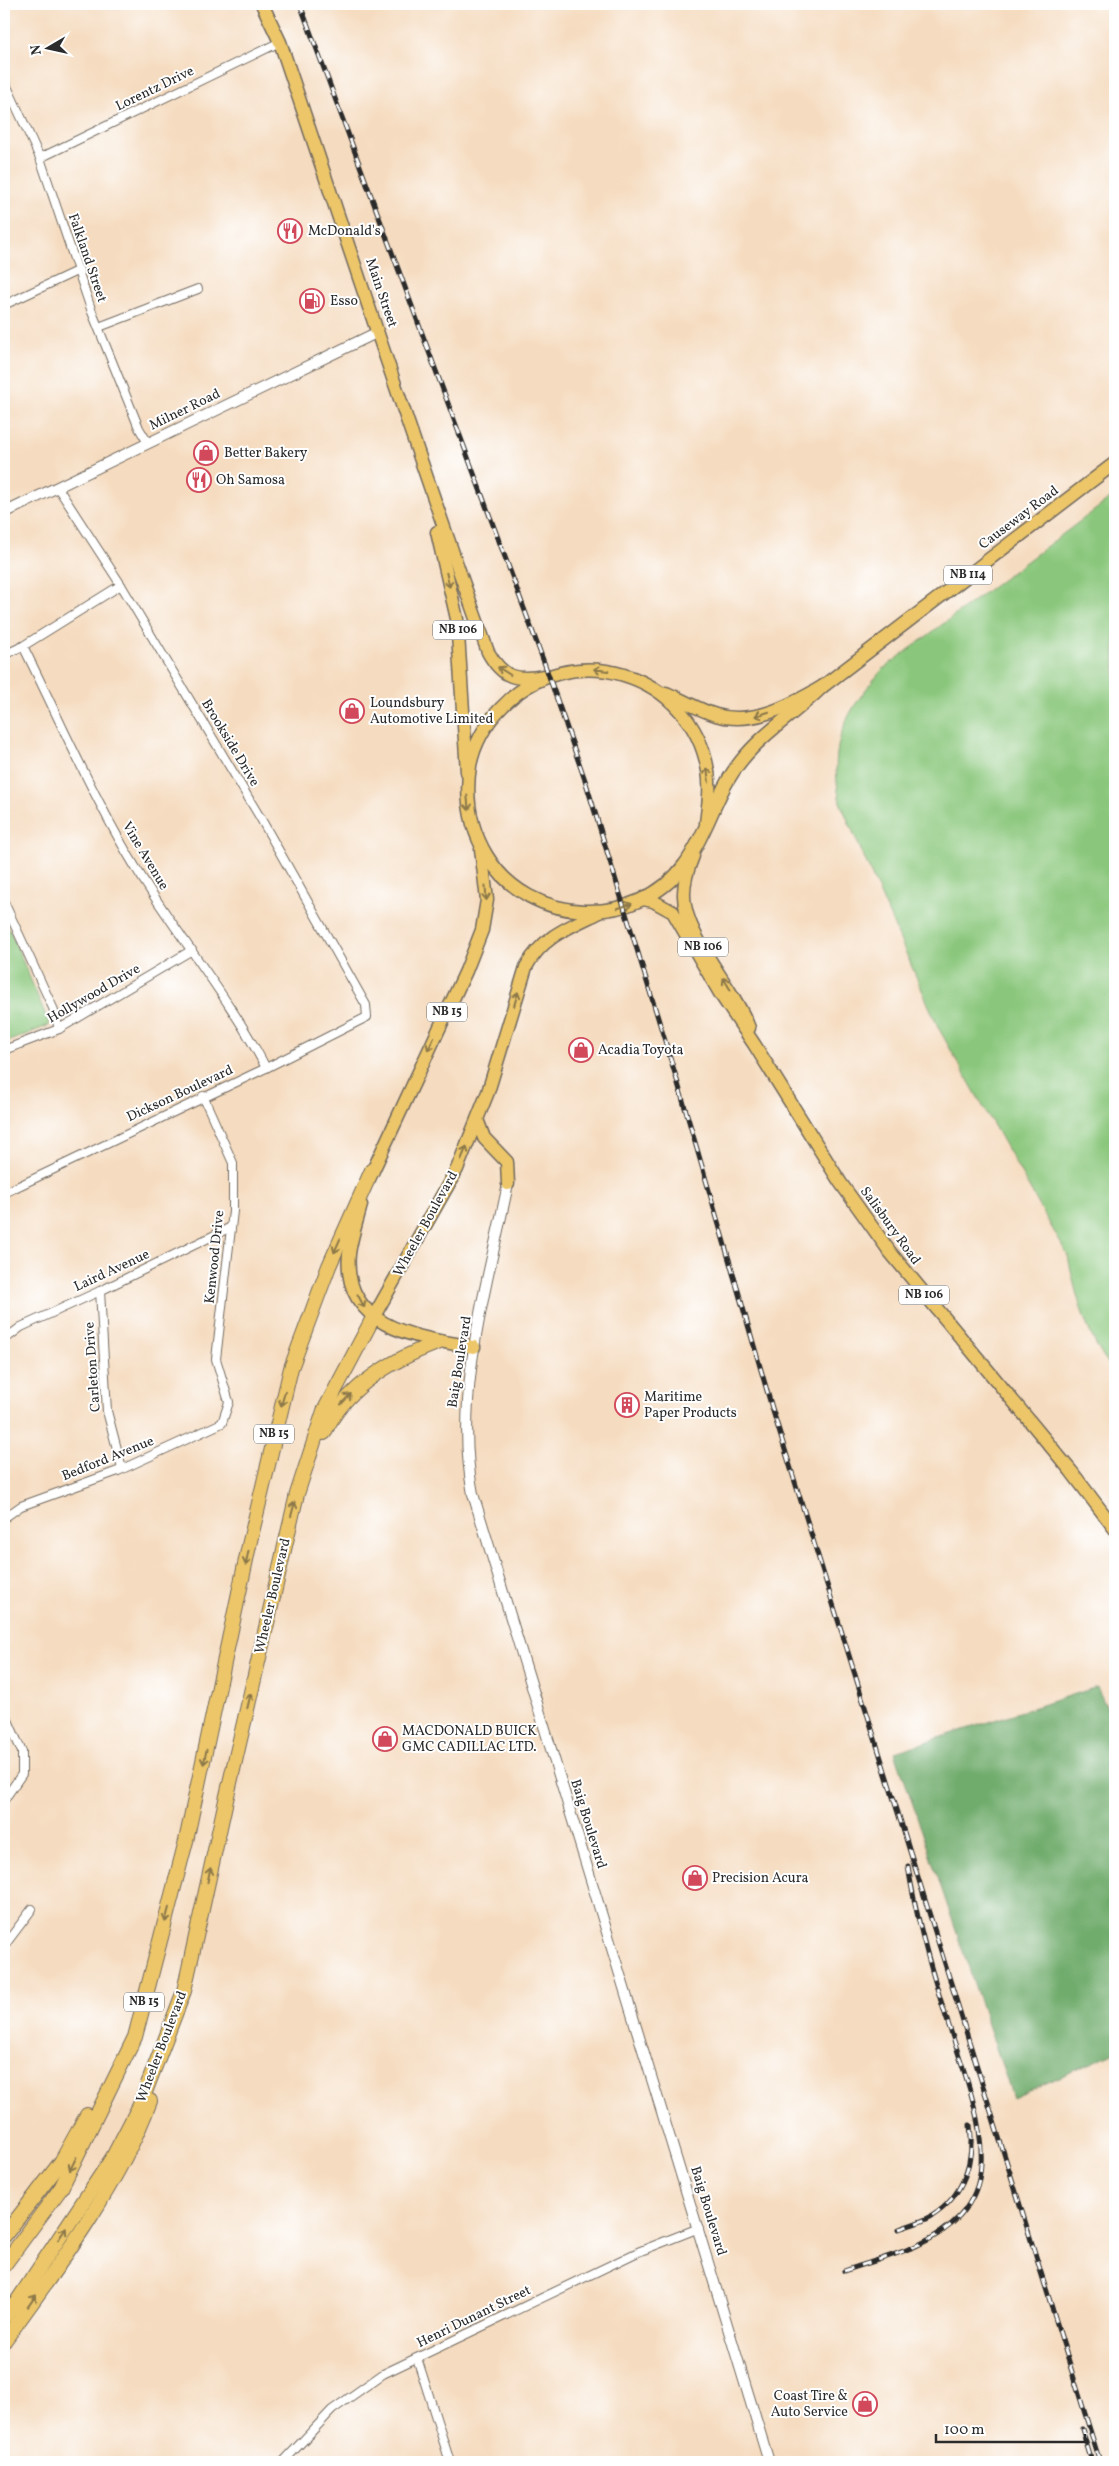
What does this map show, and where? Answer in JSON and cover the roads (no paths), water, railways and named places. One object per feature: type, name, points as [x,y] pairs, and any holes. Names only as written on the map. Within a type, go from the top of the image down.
[{"type":"highway","name":"Wheeler Boulevard","points":[[4,2265],[61,2188],[135,2037],[186,1841],[250,1541],[289,1376],[315,1299],[372,1170]]},
{"type":"highway","name":"Wheeler Boulevard","points":[[4,2317],[16,2303],[113,2157],[140,2105],[184,1991],[283,1550],[304,1472],[324,1411],[373,1318]]},
{"type":"highway","points":[[304,1472],[334,1414],[350,1395],[397,1361],[440,1342]]},
{"type":"highway","points":[[4,2340],[86,2222],[144,2119],[172,2041],[184,1991]]},
{"type":"highway","points":[[4,2236],[61,2162],[116,2062],[146,1998]]},
{"type":"main road","name":"Main Street","points":[[262,4],[280,42],[426,481],[488,652],[496,666],[516,678],[526,679],[550,675]]},
{"type":"main road","name":"Causeway Road","points":[[706,823],[728,778],[743,758],[763,738],[806,703],[822,687],[1115,463]]},
{"type":"main road","name":"Main Street","points":[[426,481],[457,619],[470,814],[480,844]]},
{"type":"main road","points":[[468,781],[480,736],[493,716],[516,694],[528,685],[550,675],[572,670],[594,669],[632,677],[653,687],[673,703],[690,723],[702,746],[709,780],[710,797],[706,823],[698,842],[684,865],[665,885],[643,900],[623,907],[603,911],[582,912],[561,909],[540,902],[522,892],[496,868],[480,844]]},
{"type":"main road","name":"Causeway Road","points":[[653,687],[717,715],[748,718],[792,704],[822,687]]},
{"type":"main road","name":"Salisbury Road","points":[[698,842],[686,874],[683,895],[686,912],[692,928],[743,1011],[754,1044]]},
{"type":"main road","name":"Wheeler Boulevard","points":[[372,1170],[466,970],[482,930],[487,900],[480,844]]},
{"type":"main road","name":"Salisbury Road","points":[[643,900],[654,901],[673,912],[721,995],[754,1044],[840,1182],[890,1252],[1071,1472],[1115,1529]]},
{"type":"main road","name":"Wheeler Boulevard","points":[[373,1318],[438,1207],[478,1122],[523,976],[531,958],[549,938],[603,911]]},
{"type":"main road","points":[[478,1122],[484,1138],[508,1162],[508,1184]]},
{"type":"main road","points":[[372,1170],[354,1232],[349,1263],[357,1294],[364,1308],[373,1318],[393,1329],[440,1342],[474,1347]]},
{"type":"street","name":"Lorentz Drive","points":[[40,158],[280,42]]},
{"type":"street","name":"Falkland Street","points":[[4,80],[40,158],[99,327],[139,428],[148,443]]},
{"type":"street","points":[[4,305],[79,270]]},
{"type":"street","points":[[99,327],[198,289]]},
{"type":"street","name":"Milner Road","points":[[4,513],[378,332]]},
{"type":"street","name":"Brookside Drive","points":[[58,488],[121,585],[261,819],[366,1005],[366,1017]]},
{"type":"street","points":[[4,654],[23,646],[121,585]]},
{"type":"street","name":"Vine Avenue","points":[[23,646],[119,840],[225,997],[266,1068]]},
{"type":"street","points":[[4,902],[53,1008],[59,1029]]},
{"type":"street","name":"Hollywood Drive","points":[[4,1050],[59,1029],[192,950]]},
{"type":"street","name":"Dickson Boulevard","points":[[4,1193],[203,1096],[266,1068],[366,1017]]},
{"type":"street","name":"Kenwood Drive","points":[[203,1096],[233,1163],[231,1227],[216,1359],[229,1402],[222,1423]]},
{"type":"street","name":"Baig Boulevard","points":[[508,1184],[474,1347],[468,1386],[466,1428],[469,1471],[475,1505],[699,2228],[769,2462]]},
{"type":"street","name":"Laird Avenue","points":[[4,1340],[21,1327],[231,1227]]},
{"type":"street","name":"Carleton Drive","points":[[100,1291],[107,1411],[122,1468]]},
{"type":"street","name":"Bedford Avenue","points":[[4,1518],[21,1506],[122,1468],[222,1423]]},
{"type":"street","points":[[4,1710],[22,1752],[22,1774],[4,1800]]},
{"type":"street","points":[[4,1946],[32,1909]]},
{"type":"street","name":"Henri Dunant Street","points":[[283,2462],[339,2404],[369,2383],[638,2252],[699,2228]]},
{"type":"street","points":[[417,2358],[450,2462]]},
{"type":"railway","points":[[300,4],[545,665],[586,783],[677,1080],[772,1408],[1100,2462]]},
{"type":"railway","points":[[844,2271],[921,2244],[948,2227],[969,2204],[975,2192],[980,2171],[981,2147],[975,2109],[929,1961],[919,1923],[908,1866]]},
{"type":"railway","points":[[899,2229],[932,2216],[943,2208],[959,2188],[969,2164],[971,2151],[970,2125]]},
{"type":"railway","points":[[1082,2429],[1092,2462]]},
{"type":"place","name":"McDonald's","points":[[290,231]]},
{"type":"place","name":"Esso","points":[[312,301]]},
{"type":"place","name":"Better Bakery","points":[[206,453]]},
{"type":"place","name":"Oh Samosa","points":[[199,480]]},
{"type":"place","name":"Loundsbury Automotive Limited","points":[[352,711]]},
{"type":"place","name":"Acadia Toyota","points":[[581,1050]]},
{"type":"place","name":"Maritime Paper Products","points":[[627,1405]]},
{"type":"place","name":"MACDONALD BUICK GMC CADILLAC LTD.","points":[[385,1739]]},
{"type":"place","name":"Precision Acura","points":[[695,1878]]},
{"type":"place","name":"Coast Tire & Auto Service","points":[[865,2404]]}]
